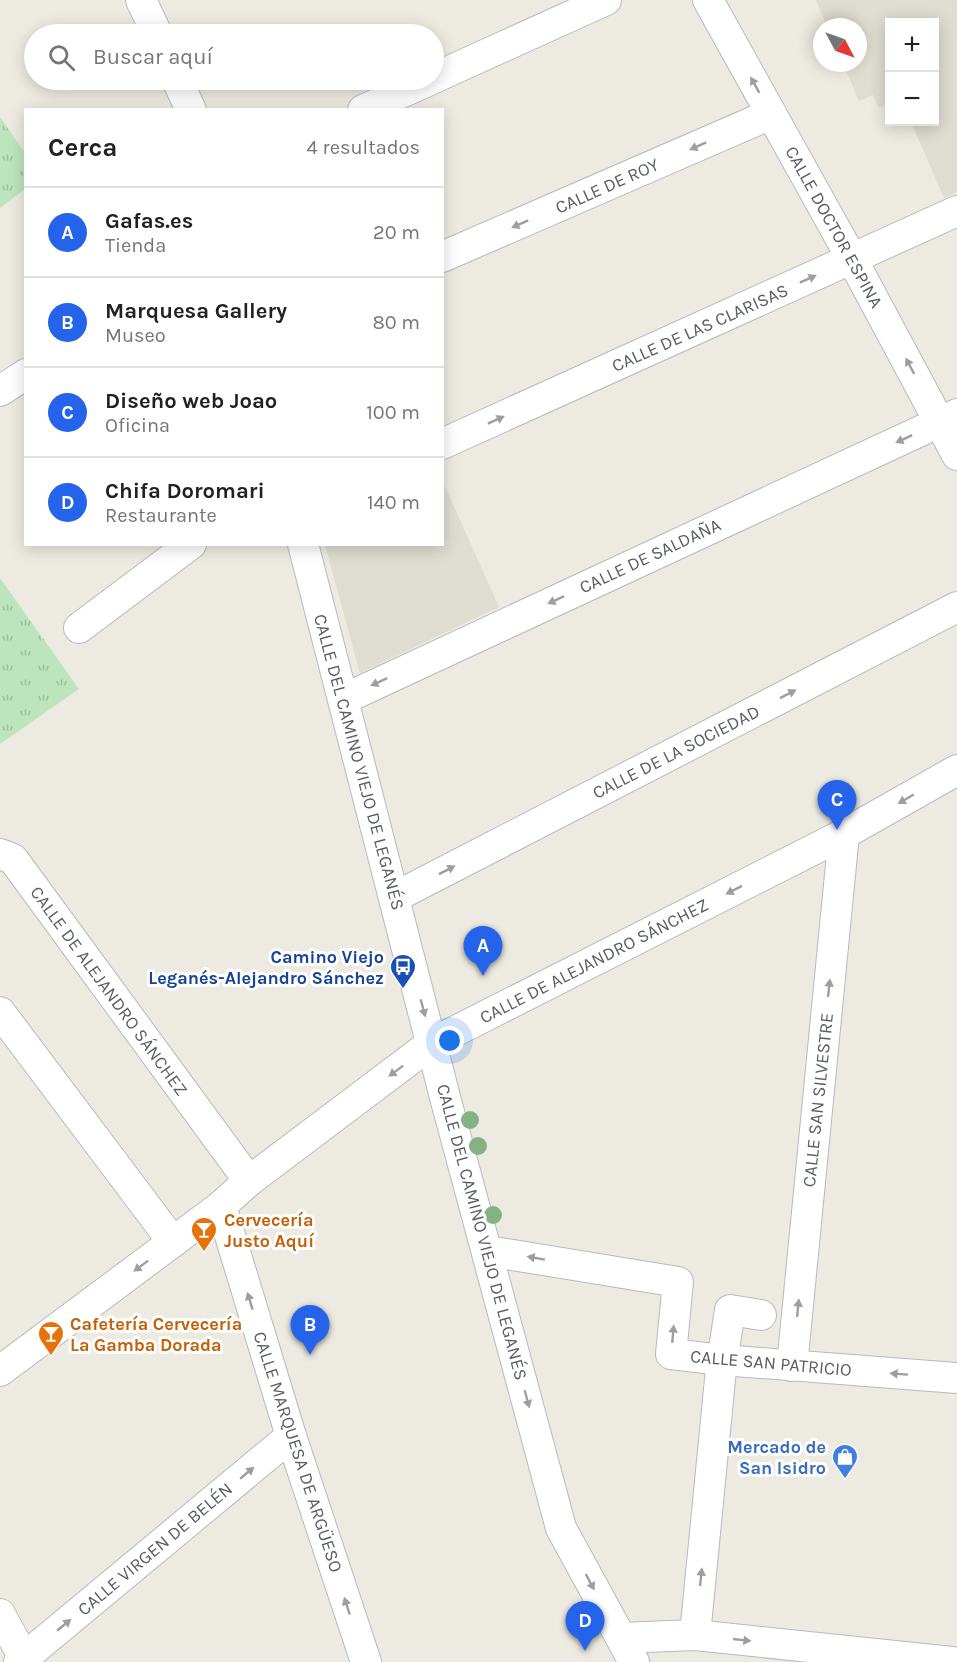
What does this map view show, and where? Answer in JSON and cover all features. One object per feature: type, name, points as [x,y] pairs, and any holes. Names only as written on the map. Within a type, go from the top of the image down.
[{"type":"street","points":[[141,0],[152,24]]},
{"type":"street","points":[[444,74],[606,0]]},
{"type":"street","name":"CALLE DOCTOR ESPINA","points":[[708,0],[852,259],[949,418],[957,455]]},
{"type":"street","points":[[182,90],[190,108]]},
{"type":"street","points":[[367,108],[408,90]]},
{"type":"street","name":"CALLE DE ROY","points":[[444,256],[771,114]]},
{"type":"street","name":"CALLE DE LAS CLARISAS","points":[[444,443],[957,211]]},
{"type":"street","points":[[0,391],[24,375]]},
{"type":"street","name":"CALLE DE SALDAÑA","points":[[344,699],[949,418]]},
{"type":"street","points":[[80,628],[188,546]]},
{"type":"street","name":"CALLE DEL CAMINO VIEJO DE LEGANÉS","points":[[304,546],[478,1219],[561,1528],[627,1650]]},
{"type":"street","name":"CALLE DE LA SOCIEDAD","points":[[394,897],[957,607]]},
{"type":"street","name":"CALLE DE ALEJANDRO SÁNCHEZ","points":[[0,1371],[221,1206],[249,1181],[432,1043],[844,834],[957,770]]},
{"type":"street","name":"CALLE SAN SILVESTRE","points":[[792,1366],[844,834]]},
{"type":"street","name":"CALLE DE ALEJANDRO SÁNCHEZ","points":[[6,856],[249,1181]]},
{"type":"street","points":[[0,1012],[173,1242]]},
{"type":"street","name":"CALLE MARQUESA DE ARGÜESO","points":[[221,1206],[291,1436],[366,1662]]},
{"type":"street","name":"CALLE SAN PATRICIO","points":[[488,1251],[678,1282],[671,1354],[792,1366],[957,1378]]},
{"type":"street","points":[[695,1635],[722,1360],[730,1310],[761,1315]]},
{"type":"street","name":"CALLE VIRGEN DE BELÉN","points":[[23,1661],[291,1436]]},
{"type":"street","points":[[0,1614],[23,1661]]},
{"type":"street","points":[[627,1650],[695,1635],[952,1662]]},
{"type":"shaded area","points":[[816,0],[957,0],[957,192],[944,198],[913,126],[939,126],[939,18],[885,18],[885,105],[879,108],[873,95],[859,101],[847,72],[867,72],[867,18],[823,18]]},
{"type":"shaded area","points":[[444,484],[499,607],[360,673],[325,546],[444,546]]},
{"type":"green space","points":[[0,117],[24,152],[24,190],[0,208]]},
{"type":"green space","points":[[0,578],[79,689],[0,744]]},
{"type":"place","name":"Diseño web Joao","points":[[837,830]]},
{"type":"place","name":"Gafas.es","points":[[483,976]]},
{"type":"place","name":"Camino Viejo Leganés-Alejandro Sánchez","points":[[403,990]]},
{"type":"place","name":"Cervecería Justo Aquí","points":[[204,1253]]},
{"type":"place","name":"Marquesa Gallery","points":[[310,1355]]},
{"type":"place","name":"Cafetería Cervecería La Gamba Dorada","points":[[51,1357]]},
{"type":"place","name":"Mercado de San Isidro","points":[[845,1480]]},
{"type":"place","name":"Chifa Doromari","points":[[585,1651]]}]
